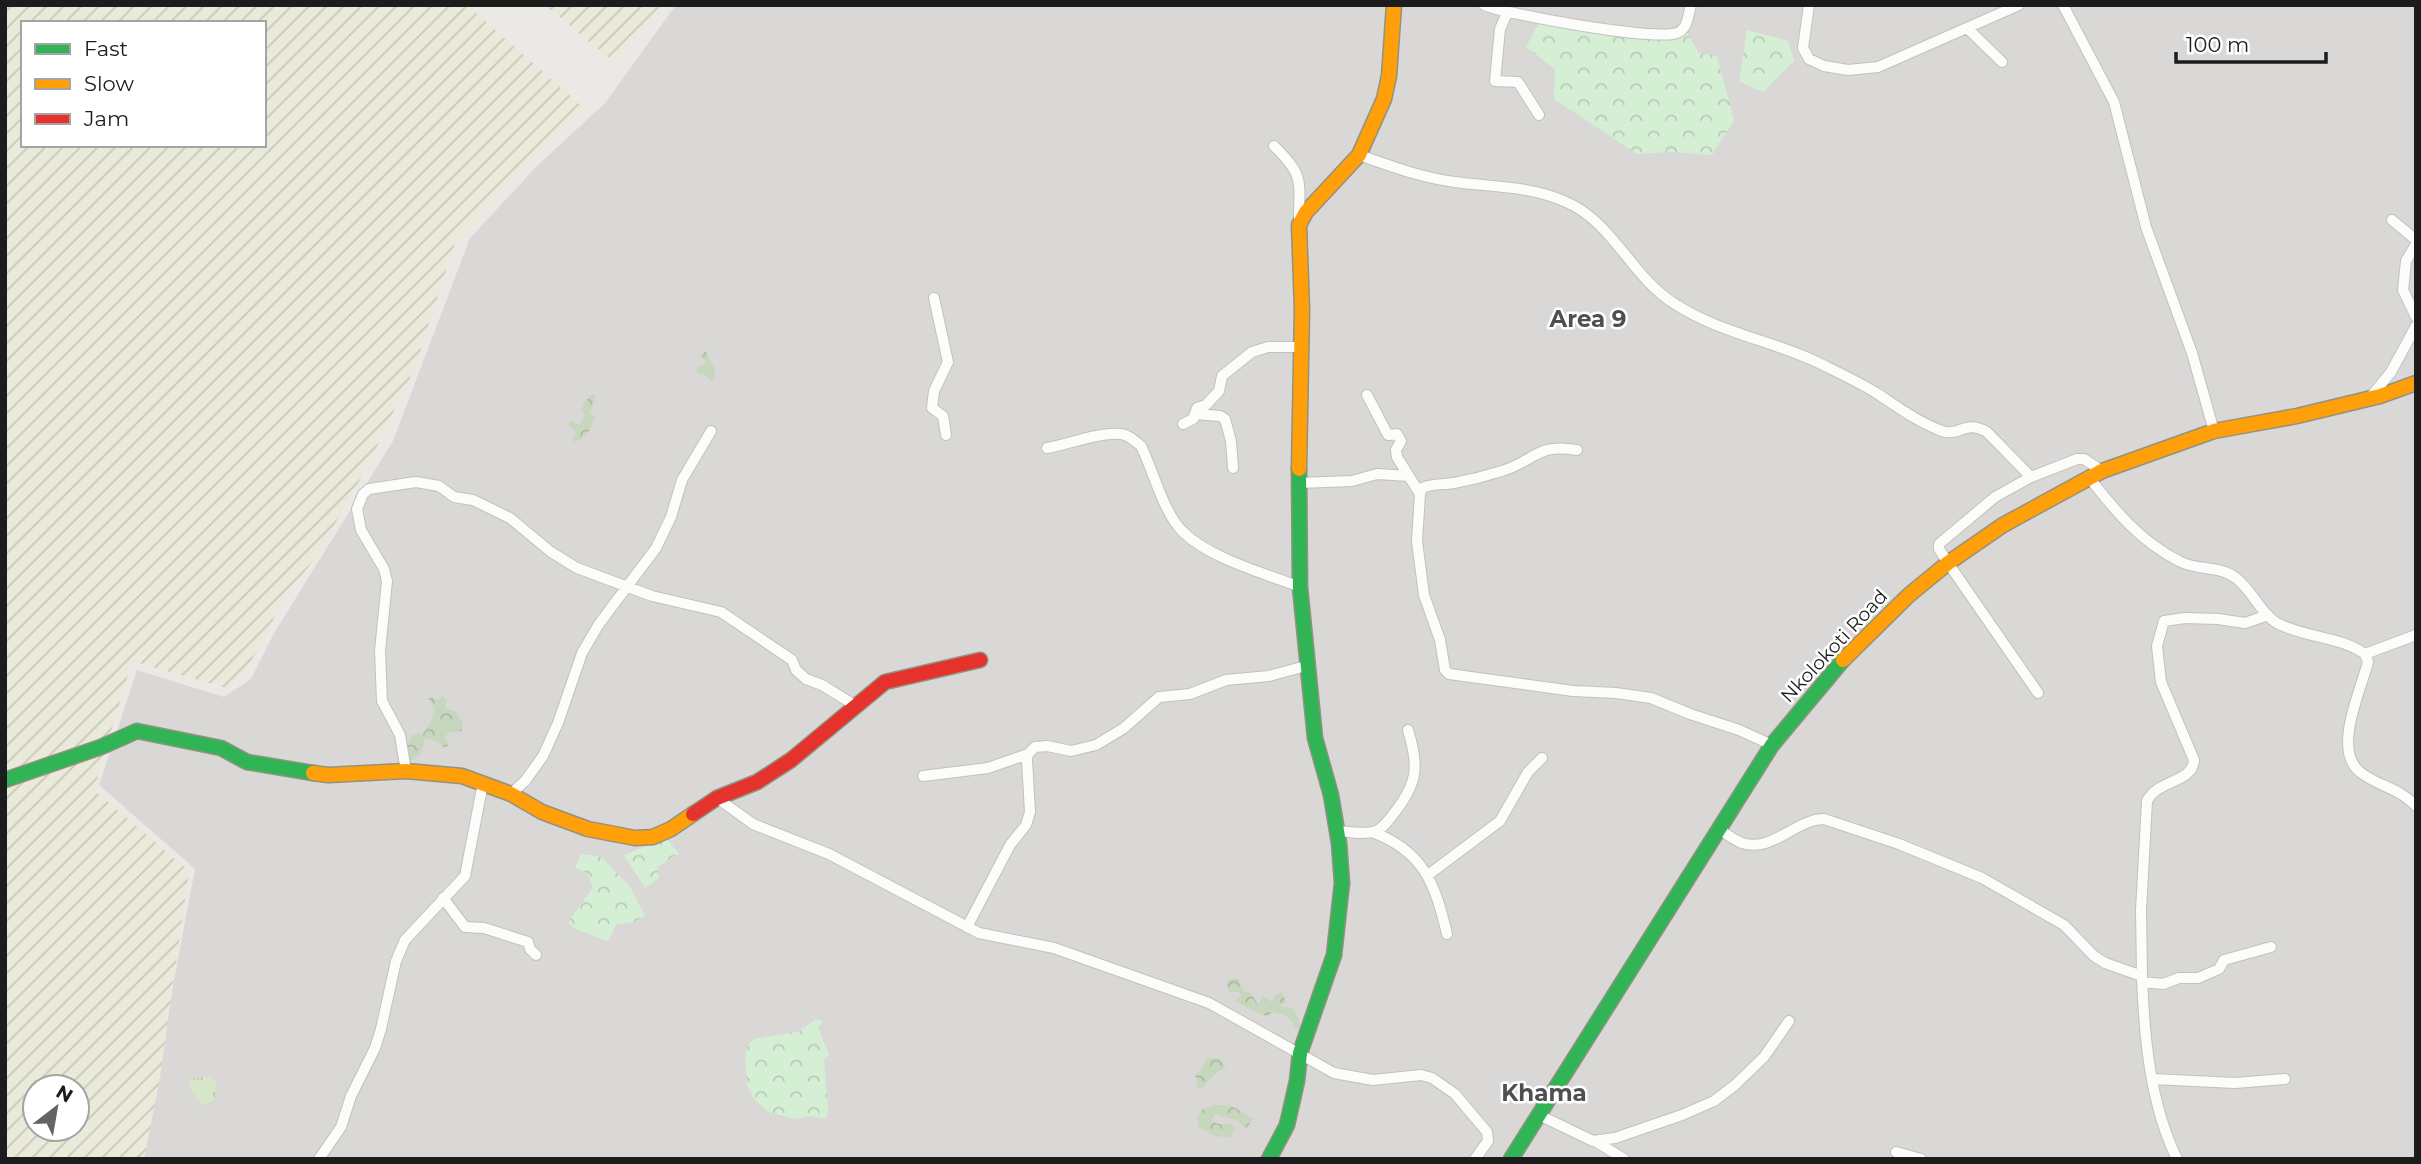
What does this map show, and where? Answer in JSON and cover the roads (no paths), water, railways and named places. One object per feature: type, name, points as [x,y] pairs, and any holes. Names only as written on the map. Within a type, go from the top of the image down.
[{"type":"street","points":[[1299,226],[1306,212],[1359,155],[1384,99],[1389,76],[1394,5]]},
{"type":"street","points":[[1484,5],[1507,13],[1647,35],[1672,34],[1685,27],[1691,5]]},
{"type":"street","points":[[1809,5],[1803,48],[1809,59],[1824,66],[1848,70],[1878,67],[2018,5]]},
{"type":"street","points":[[2063,5],[2114,102],[2146,227],[2192,353],[2214,431]]},
{"type":"street","points":[[1507,13],[1500,29],[1495,81],[1518,82],[1539,115]]},
{"type":"street","points":[[1967,28],[2002,62]]},
{"type":"street","points":[[1269,1159],[1279,1143],[1291,1110],[1300,1053],[1334,955],[1342,883],[1338,831],[1315,738],[1300,587],[1300,181],[1290,162],[1274,146]]},
{"type":"street","points":[[1359,155],[1418,176],[1527,189],[1565,201],[1588,212],[1622,253],[1673,303],[1716,327],[1790,350],[1876,393],[1911,417],[1943,431],[1979,427],[2031,477]]},
{"type":"street","points":[[2392,220],[2416,242],[2406,261],[2403,290],[2416,317]]},
{"type":"street","points":[[934,298],[948,362],[934,391],[932,408],[943,416],[946,435]]},
{"type":"street","points":[[2369,398],[2391,372],[2416,326]]},
{"type":"street","points":[[1183,424],[1193,419],[1197,408],[1206,405],[1219,391],[1222,376],[1252,352],[1268,347],[1300,347]]},
{"type":"street","name":"Nkolokoti Road","points":[[1511,1159],[1772,745],[1823,681],[1870,631],[1948,563],[2003,525],[2096,474],[2214,431],[2297,416],[2416,383]]},
{"type":"street","points":[[1367,396],[1388,435],[1397,434],[1401,441],[1396,450],[1397,457],[1420,494]]},
{"type":"street","points":[[1195,414],[1220,416],[1225,419],[1231,441],[1233,468]]},
{"type":"street","points":[[512,794],[543,756],[558,723],[582,653],[599,624],[656,548],[671,517],[682,480],[711,431]]},
{"type":"street","points":[[1047,448],[1105,435],[1123,434],[1131,438],[1141,446],[1172,517],[1183,532],[1205,548],[1234,562],[1300,587]]},
{"type":"street","points":[[1577,450],[1547,449],[1537,452],[1516,466],[1453,483],[1425,486],[1420,494],[1417,541],[1424,595],[1440,640],[1445,670],[1449,674],[1573,691],[1651,698],[1772,745]]},
{"type":"street","points":[[2038,693],[1939,549],[1941,540],[1995,497],[2031,477],[2077,459],[2084,459],[2096,474],[2121,518],[2180,562],[2221,570],[2233,576],[2251,591],[2277,624],[2344,642],[2365,654],[2368,662],[2352,712],[2348,755],[2358,771],[2391,787],[2416,806]]},
{"type":"street","points":[[1299,483],[1352,481],[1377,474],[1409,476]]},
{"type":"street","points":[[406,771],[400,735],[394,719],[382,701],[380,651],[387,581],[384,569],[364,537],[357,509],[363,494],[369,489],[416,482],[439,486],[454,497],[473,500],[510,518],[551,552],[578,568],[652,596],[722,612],[792,660],[796,670],[806,679],[822,684],[856,706]]},
{"type":"street","points":[[2177,1159],[2167,1138],[2144,1024],[2141,910],[2147,800],[2157,787],[2190,772],[2194,760],[2161,682],[2157,646],[2164,621],[2207,618],[2245,622],[2268,615]]},
{"type":"street","points":[[2365,654],[2416,635]]},
{"type":"street","points":[[5,779],[102,747],[137,731],[221,748],[247,762],[315,773],[340,775],[406,771],[453,775],[512,794],[542,812],[572,824],[635,838],[653,837],[717,798],[757,782],[791,760],[885,682],[979,660]]},
{"type":"street","points":[[923,776],[988,768],[1028,754],[1035,747],[1047,746],[1071,751],[1096,745],[1124,727],[1159,697],[1191,694],[1226,680],[1269,676],[1306,666]]},
{"type":"street","points":[[1372,832],[1382,828],[1414,783],[1413,746],[1408,730]]},
{"type":"street","points":[[967,927],[1010,845],[1026,825],[1030,812],[1028,754]]},
{"type":"street","points":[[1428,875],[1500,821],[1528,772],[1542,758]]},
{"type":"street","points":[[319,1159],[341,1127],[351,1096],[375,1048],[400,949],[412,930],[461,881],[466,871],[483,783]]},
{"type":"street","points":[[717,798],[753,824],[829,854],[979,933],[1055,948],[1209,1003],[1334,1073],[1373,1080],[1421,1076],[1442,1084],[1455,1094],[1488,1132],[1488,1141],[1475,1159]]},
{"type":"street","points":[[1719,829],[1742,843],[1755,845],[1768,842],[1813,819],[1824,819],[1899,844],[1982,878],[2064,925],[2094,956],[2105,963],[2142,979],[2163,984],[2179,978],[2198,978],[2219,969],[2224,960],[2271,947]]},
{"type":"street","points":[[1338,831],[1372,832],[1396,842],[1410,853],[1433,884],[1447,934]]},
{"type":"street","points":[[443,898],[465,927],[484,928],[528,942],[536,955]]},
{"type":"street","points":[[1593,1141],[1615,1138],[1714,1101],[1764,1057],[1790,1021]]},
{"type":"street","points":[[2153,1079],[2235,1083],[2285,1079]]},
{"type":"street","points":[[1539,1115],[1624,1159]]},
{"type":"street","points":[[1896,1152],[1921,1159]]},
{"type":"district","name":"Area 9","points":[[1588,319]]},
{"type":"district","name":"Khama","points":[[1544,1093]]}]
